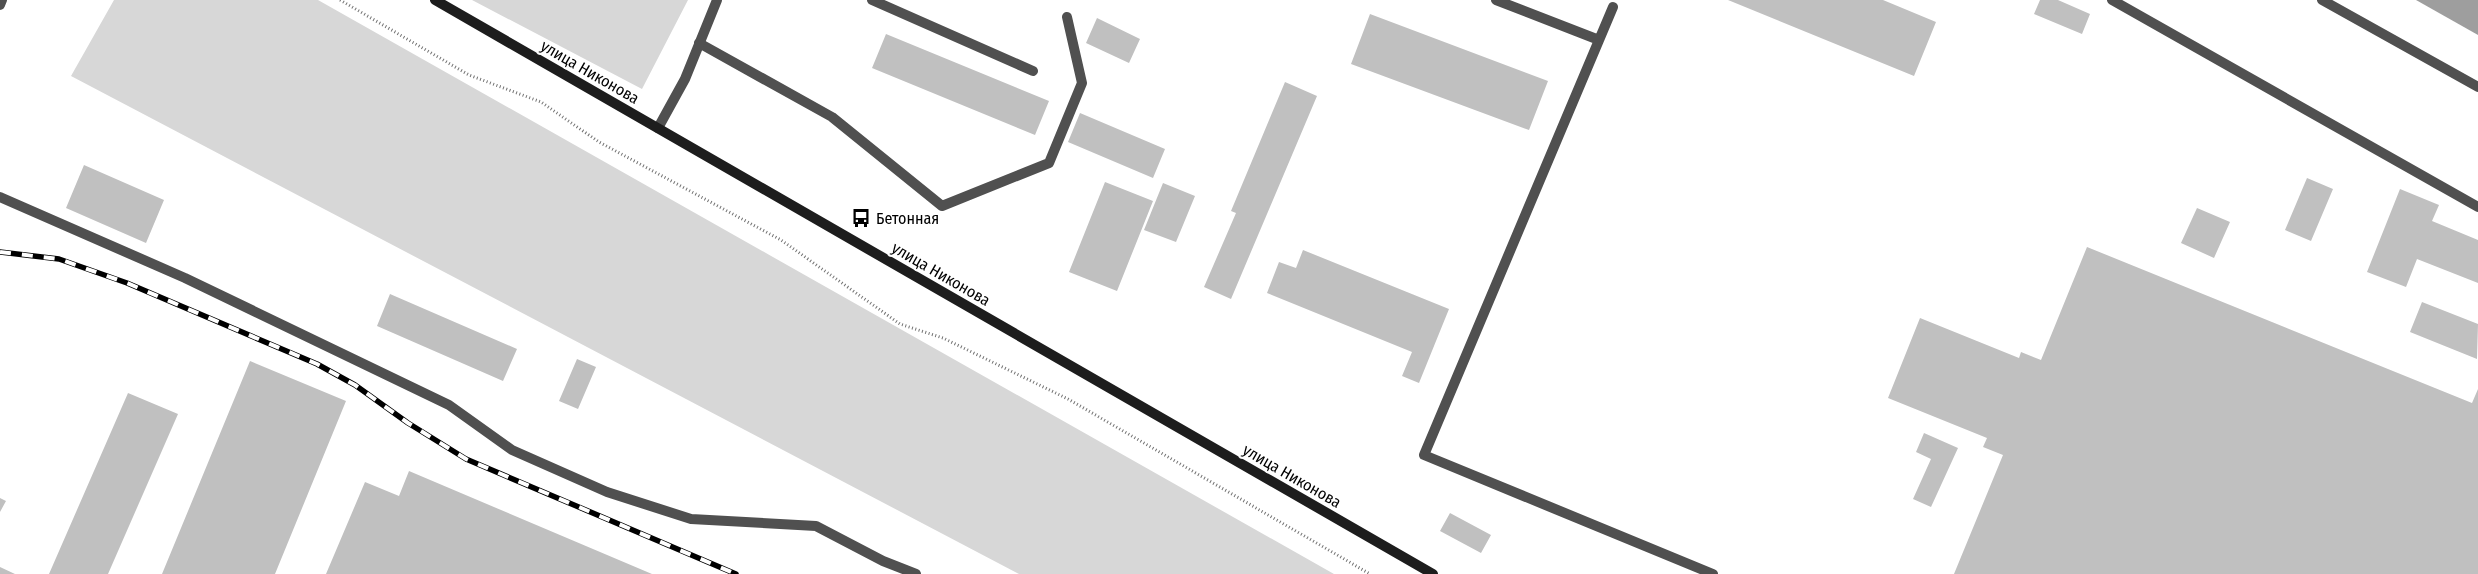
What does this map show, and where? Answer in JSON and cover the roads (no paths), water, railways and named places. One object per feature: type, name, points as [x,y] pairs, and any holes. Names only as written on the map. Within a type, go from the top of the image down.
[{"type":"main road","name":"улица Никонова","points":[[434,0],[1433,574]]},
{"type":"street","points":[[0,5],[2,0]]},
{"type":"street","points":[[658,128],[684,80],[717,0]]},
{"type":"street","points":[[872,0],[1033,71]]},
{"type":"street","points":[[1496,0],[1599,40]]},
{"type":"street","points":[[2112,0],[2478,207]]},
{"type":"street","points":[[2322,0],[2478,87]]},
{"type":"street","points":[[1613,7],[1424,455],[1713,574]]},
{"type":"street","points":[[699,43],[832,117],[942,206],[1048,162],[1082,83],[1067,18]]},
{"type":"street","points":[[0,197],[185,278],[449,405],[512,450],[607,492],[691,519],[816,526],[883,561],[916,574]]},
{"type":"railway","points":[[0,252],[59,259],[127,283],[317,364],[355,385],[408,423],[466,459],[736,574]]},
{"type":"place","name":"Бетонная","points":[[861,218]]}]
